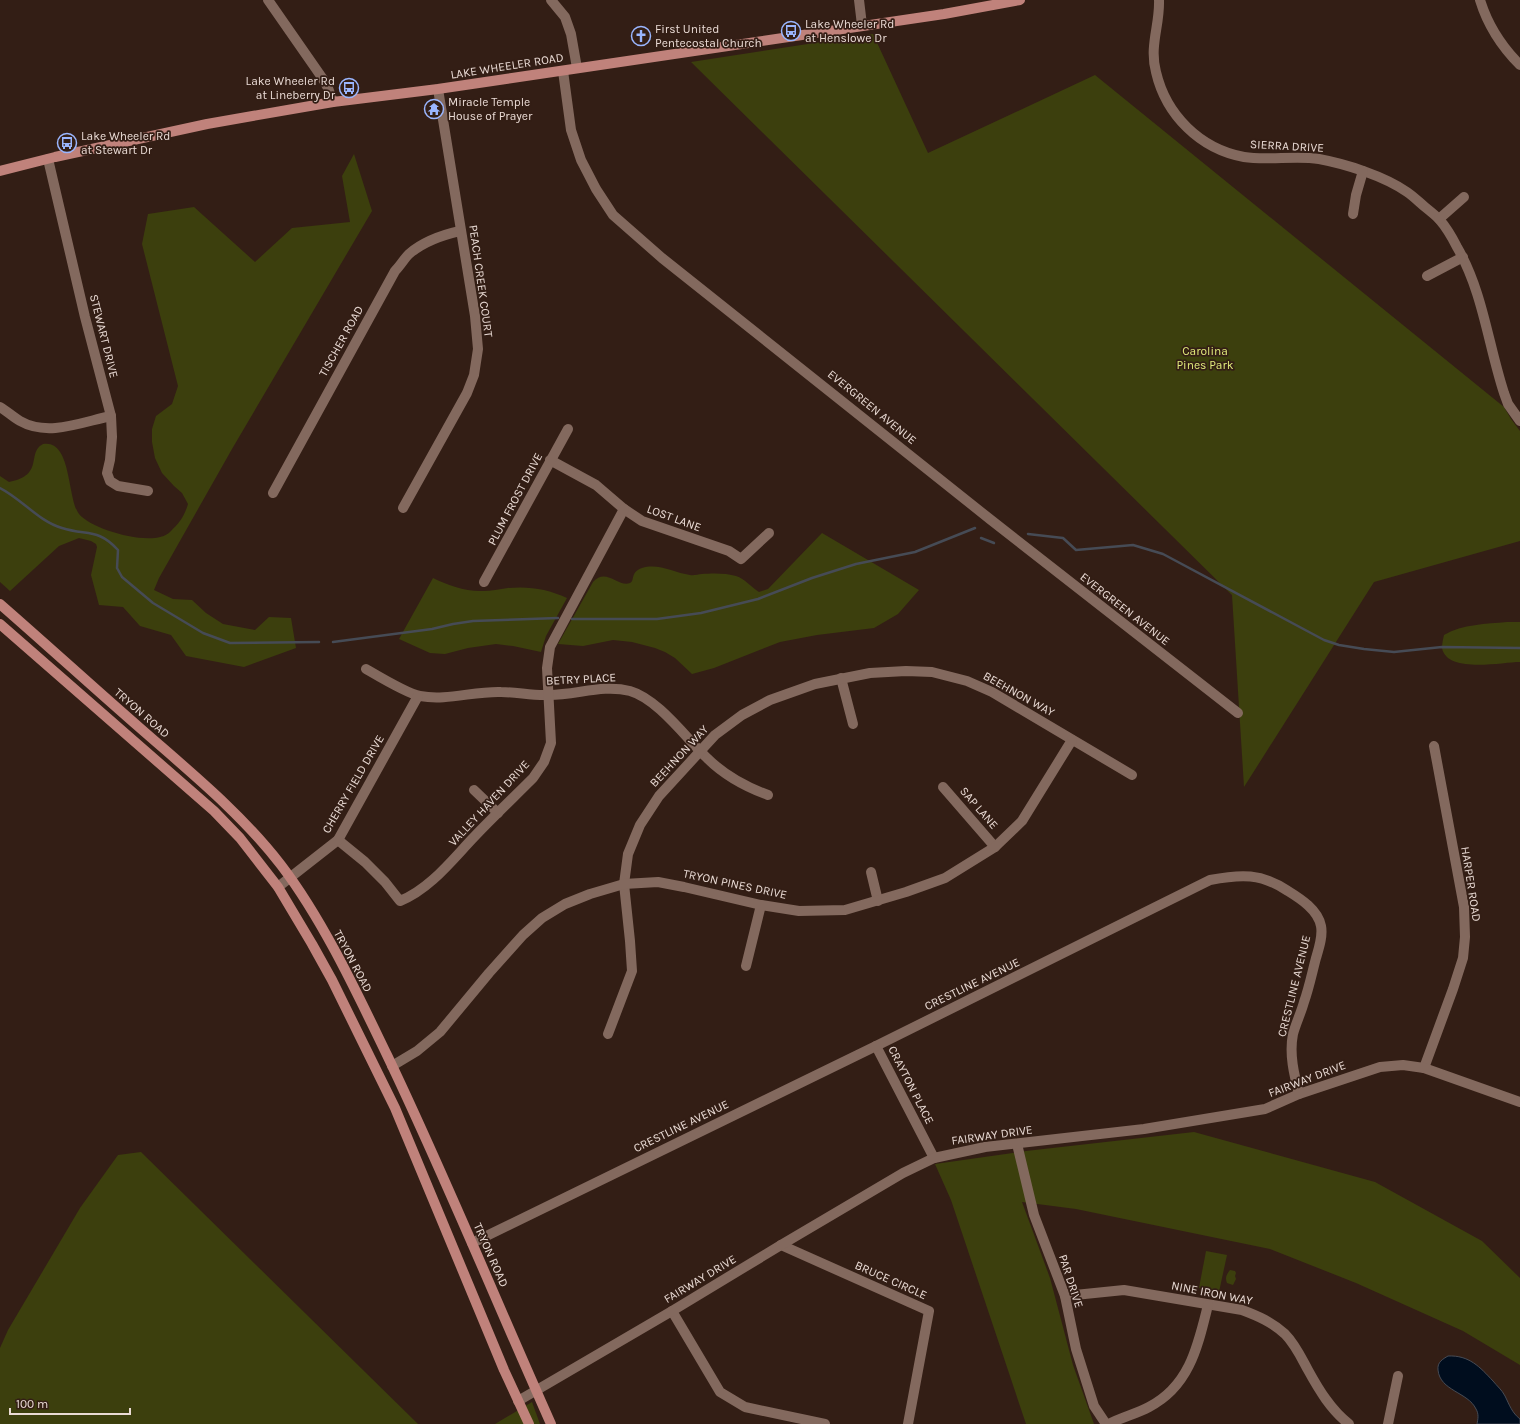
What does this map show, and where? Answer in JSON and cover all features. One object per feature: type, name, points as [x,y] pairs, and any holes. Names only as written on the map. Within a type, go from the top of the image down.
[{"type":"main road","name":"LAKE WHEELER ROAD","points":[[0,171],[206,124],[333,102],[438,90],[966,10],[1020,0]]},
{"type":"main road","name":"TRYON ROAD","points":[[0,604],[209,789],[252,832],[290,878],[325,936],[392,1066],[472,1243],[551,1424]]},
{"type":"main road","points":[[0,624],[214,811],[243,843],[278,887],[332,980],[395,1108],[529,1424]]},
{"type":"street","points":[[268,0],[323,79],[333,102]]},
{"type":"street","points":[[551,0],[565,17],[571,34],[577,68]]},
{"type":"street","points":[[859,0],[862,25]]},
{"type":"street","name":"SIERRA DRIVE","points":[[1158,0],[1157,23],[1153,44],[1156,72],[1167,103],[1178,119],[1194,134],[1213,146],[1245,157],[1318,159],[1363,171],[1406,191],[1439,219],[1453,238],[1463,257],[1480,298],[1504,393],[1508,404],[1520,421]]},
{"type":"street","points":[[1480,0],[1493,32],[1506,51],[1520,66]]},
{"type":"street","name":"EVERGREEN AVENUE","points":[[563,71],[571,130],[581,160],[596,189],[613,215],[662,258],[991,520],[1238,713]]},
{"type":"street","name":"PEACH CREEK COURT","points":[[403,508],[467,393],[474,375],[478,349],[475,316],[438,90]]},
{"type":"street","name":"STEWART DRIVE","points":[[48,159],[85,317],[111,416],[112,437],[107,473],[110,480],[118,486],[148,491]]},
{"type":"street","points":[[1353,214],[1356,195],[1363,171]]},
{"type":"street","points":[[1439,219],[1464,198]]},
{"type":"street","name":"TISCHER ROAD","points":[[273,493],[396,271],[409,254],[423,244],[438,237],[460,230]]},
{"type":"street","points":[[1427,276],[1463,257]]},
{"type":"street","points":[[0,407],[21,422],[54,429],[111,416]]},
{"type":"street","name":"PLUM FROST DRIVE","points":[[484,582],[568,429]]},
{"type":"street","name":"LOST LANE","points":[[550,460],[596,485],[624,509],[642,521],[729,551],[741,559],[769,533]]},
{"type":"street","name":"VALLEY HAVEN DRIVE","points":[[338,840],[365,862],[385,882],[400,901],[410,897],[439,874],[533,778],[544,762],[551,742],[547,662],[550,647],[624,509]]},
{"type":"street","name":"BETRY PLACE","points":[[366,669],[418,696],[458,696],[501,692],[549,695],[598,689],[619,689],[632,692],[648,699],[708,760],[727,774],[751,788],[768,795]]},
{"type":"street","name":"BEEHNON WAY","points":[[608,1034],[632,971],[624,884],[628,854],[640,825],[659,796],[699,750],[715,735],[742,715],[770,700],[816,684],[841,678],[870,673],[906,671],[932,672],[967,681],[992,692],[1132,775]]},
{"type":"street","points":[[841,678],[853,724]]},
{"type":"street","name":"CHERRY FIELD DRIVE","points":[[278,887],[338,840],[418,696]]},
{"type":"street","name":"TRYON PINES DRIVE","points":[[392,1066],[418,1051],[440,1032],[523,934],[542,918],[565,904],[590,894],[624,884],[658,882],[684,886],[761,905],[799,911],[845,910],[878,901],[945,878],[995,847],[1022,821],[1072,740]]},
{"type":"street","name":"HARPER ROAD","points":[[1424,1068],[1464,958],[1465,937],[1464,907],[1434,746]]},
{"type":"street","name":"SAP LANE","points":[[943,787],[995,847]]},
{"type":"street","points":[[474,790],[498,813]]},
{"type":"street","points":[[871,872],[878,901]]},
{"type":"street","name":"CRESTLINE AVENUE","points":[[472,1243],[876,1046],[1210,880],[1228,876],[1245,875],[1264,879],[1279,885],[1305,903],[1315,913],[1321,925],[1321,943],[1293,1034],[1291,1051],[1293,1070],[1299,1094]]},
{"type":"street","points":[[746,966],[761,905]]},
{"type":"street","name":"CRAYTON PLACE","points":[[876,1046],[934,1158]]},
{"type":"street","name":"FAIRWAY DRIVE","points":[[518,1401],[903,1173],[934,1158],[985,1147],[1144,1129],[1265,1109],[1299,1094],[1380,1067],[1403,1065],[1424,1068],[1520,1102]]},
{"type":"street","name":"PAR DRIVE","points":[[1017,1144],[1034,1215],[1065,1296],[1076,1349],[1094,1406],[1106,1424]]},
{"type":"street","name":"BRUCE CIRCLE","points":[[781,1245],[929,1311],[908,1424]]},
{"type":"street","name":"NINE IRON WAY","points":[[1065,1296],[1124,1290],[1242,1310],[1260,1317],[1272,1323],[1286,1334],[1297,1348],[1323,1395],[1339,1416],[1349,1424]]},
{"type":"street","points":[[1109,1424],[1149,1407],[1167,1395],[1180,1382],[1188,1369],[1198,1342],[1208,1304]]},
{"type":"street","points":[[672,1311],[720,1392],[745,1407],[825,1424]]},
{"type":"street","points":[[1388,1424],[1398,1376]]},
{"type":"green space","name":"Carolina Pines Park","points":[[873,34],[928,153],[1095,75],[1504,407],[1520,431],[1520,541],[1374,582],[1244,787],[1232,595],[691,62]]},
{"type":"green space","points":[[354,154],[372,211],[232,449],[159,578],[154,590],[173,599],[192,600],[206,613],[223,624],[255,630],[269,617],[291,618],[296,648],[244,667],[186,656],[171,635],[140,626],[123,607],[99,605],[91,575],[97,547],[96,544],[91,541],[79,538],[59,546],[10,591],[0,582],[0,476],[9,482],[20,479],[27,474],[31,469],[38,448],[43,444],[52,445],[59,451],[64,460],[75,506],[79,514],[96,526],[123,535],[138,538],[162,536],[170,532],[176,525],[183,516],[188,504],[182,493],[162,473],[155,458],[152,442],[152,429],[156,416],[172,404],[178,386],[142,244],[148,214],[194,207],[255,262],[292,228],[350,222],[342,176]]},
{"type":"green space","points":[[822,533],[919,590],[898,614],[874,628],[817,635],[780,642],[714,668],[692,674],[675,658],[665,652],[632,642],[613,640],[583,646],[558,644],[593,582],[598,578],[608,577],[626,584],[631,582],[634,574],[642,568],[660,567],[692,575],[715,573],[736,576],[759,592],[768,589]]},
{"type":"green space","points":[[433,578],[470,590],[486,591],[523,587],[546,590],[567,598],[546,636],[541,652],[496,644],[468,648],[445,654],[430,653],[399,639]]},
{"type":"green space","points":[[1520,622],[1520,662],[1476,665],[1464,664],[1454,661],[1446,656],[1442,648],[1444,635],[1451,631],[1475,625]]},
{"type":"green space","points":[[1194,1132],[1375,1182],[1482,1241],[1520,1278],[1520,1365],[1463,1331],[1356,1283],[1270,1249],[1076,1209],[1022,1202],[1050,1278],[1073,1365],[1094,1424],[1026,1424],[951,1200],[935,1164],[1026,1151]]},
{"type":"green space","points":[[141,1152],[418,1424],[0,1424],[0,1348],[8,1330],[80,1208],[118,1155]]},
{"type":"green space","points":[[1206,1251],[1227,1255],[1219,1292],[1199,1288]]},
{"type":"green space","points":[[1230,1270],[1235,1271],[1236,1273],[1236,1279],[1233,1285],[1227,1283],[1226,1281],[1226,1276]]},
{"type":"green space","points":[[532,1402],[540,1424],[495,1424]]},
{"type":"water","points":[[1448,1356],[1455,1356],[1468,1360],[1483,1371],[1505,1396],[1513,1411],[1520,1419],[1520,1424],[1477,1424],[1478,1413],[1472,1403],[1444,1383],[1440,1377],[1438,1365]]},
{"type":"waterway","points":[[0,488],[53,525],[98,535],[104,538],[118,550],[117,568],[122,577],[153,603],[203,633],[230,643],[319,642]]},
{"type":"waterway","points":[[572,619],[657,619],[701,613],[758,599],[812,578],[856,564],[915,552],[975,528]]},
{"type":"waterway","points":[[1028,534],[1063,538],[1076,550],[1133,545],[1163,554],[1324,640],[1339,645],[1394,652],[1442,647],[1520,648]]},
{"type":"waterway","points":[[981,538],[994,543]]},
{"type":"waterway","points":[[333,642],[432,629],[473,621],[558,618]]},
{"type":"place","name":"Lake Wheeler Rd at Henslowe Dr","points":[[791,31]]},
{"type":"place","name":"First United Pentecostal Church","points":[[641,36]]},
{"type":"place","name":"Lake Wheeler Rd at Lineberry Dr","points":[[349,88]]},
{"type":"place","name":"Miracle Temple House of Prayer","points":[[434,109]]},
{"type":"place","name":"Lake Wheeler Rd at Stewart Dr","points":[[67,143]]}]
